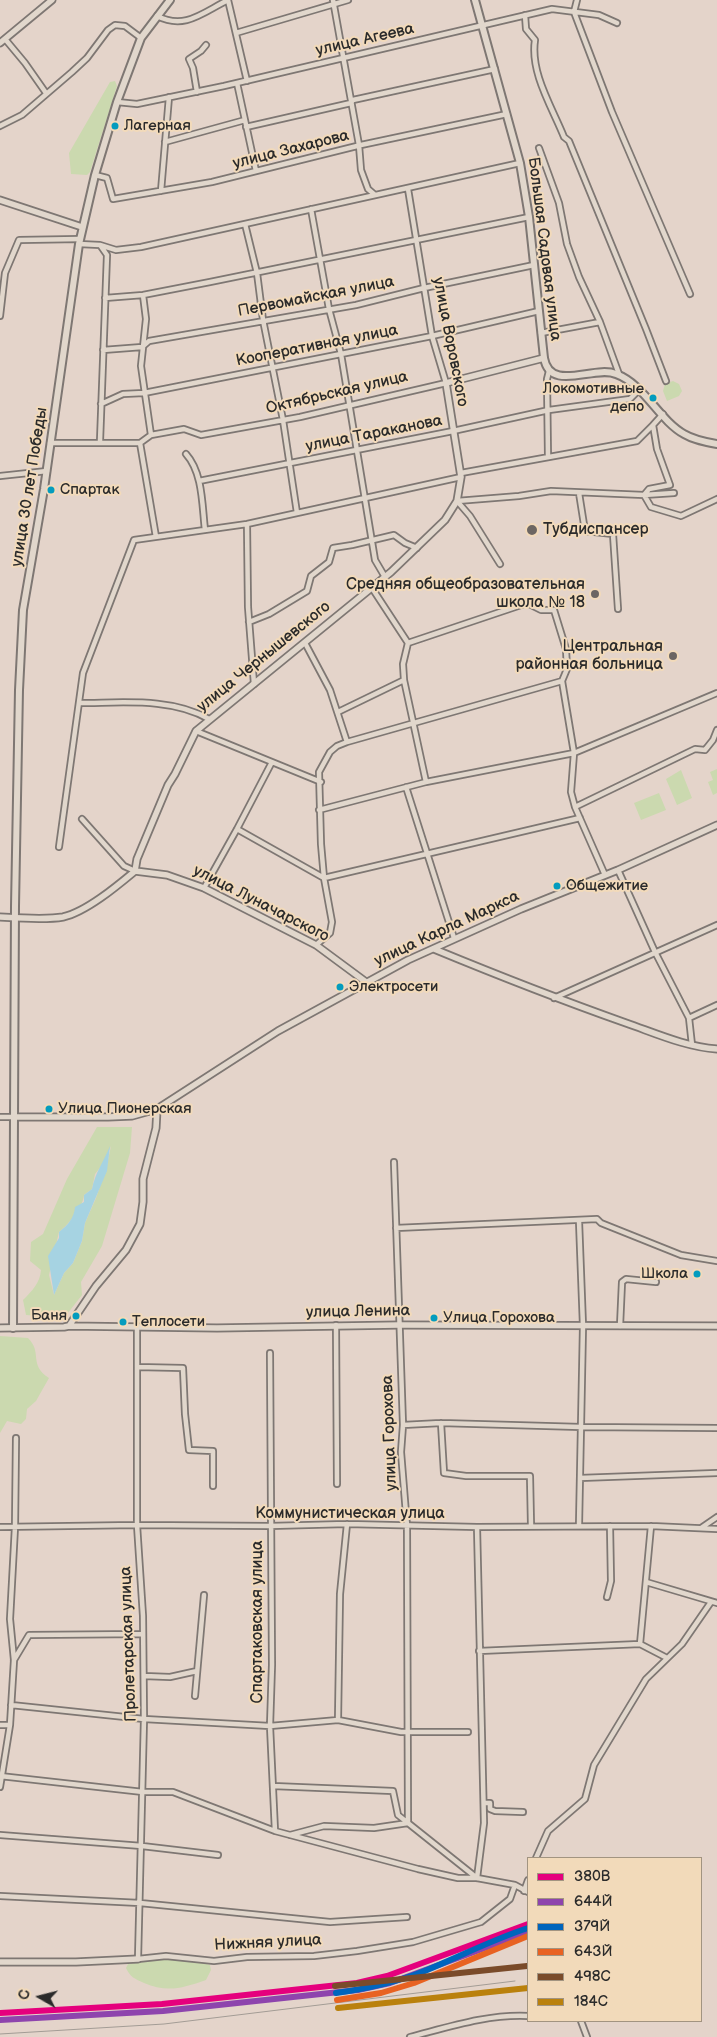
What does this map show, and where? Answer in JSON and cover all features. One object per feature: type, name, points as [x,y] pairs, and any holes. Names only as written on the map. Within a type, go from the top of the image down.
[{"type":"main road","name":"улица 30 лет Победы","points":[[14,1328],[15,918],[19,690],[23,610],[47,472],[82,227],[94,175],[117,102],[141,38],[170,0]]},
{"type":"main road","name":"Большая Садовая улица","points":[[475,0],[508,114],[520,164],[529,216],[544,358]]},
{"type":"main road","points":[[544,358],[549,371],[556,376],[565,377],[599,371],[619,374],[638,390],[682,434],[694,440],[717,444]]},
{"type":"street","points":[[46,93],[25,63],[2,41],[52,0]]},
{"type":"street","points":[[157,16],[168,21],[183,22],[228,0],[247,81]]},
{"type":"street","points":[[236,33],[333,2],[348,0]]},
{"type":"street","points":[[577,0],[574,12],[612,112],[690,294]]},
{"type":"street","points":[[333,2],[359,145],[361,170],[368,189],[375,195]]},
{"type":"street","name":"улица Агеева","points":[[117,102],[137,104],[197,92],[552,9],[598,15],[617,23]]},
{"type":"street","points":[[525,15],[526,29],[534,40],[533,50],[539,76],[564,137],[569,141],[573,150],[666,381]]},
{"type":"street","points":[[0,126],[22,115],[87,58],[108,30],[115,25],[125,26],[141,38]]},
{"type":"street","points":[[197,92],[193,68],[189,59],[206,45]]},
{"type":"street","points":[[246,127],[351,103],[353,100],[495,69]]},
{"type":"street","points":[[237,83],[256,172]]},
{"type":"street","points":[[161,190],[169,97]]},
{"type":"street","name":"улица Захарова","points":[[94,175],[107,178],[113,199],[212,182],[359,145],[508,114]]},
{"type":"street","points":[[165,142],[245,120]]},
{"type":"street","points":[[539,148],[559,203],[570,252],[579,277],[600,322],[619,374]]},
{"type":"street","points":[[0,316],[5,273],[19,240],[80,241],[116,250],[141,247],[520,164]]},
{"type":"street","name":"улица Воровского","points":[[408,189],[432,336],[446,383],[461,475],[457,501]]},
{"type":"street","points":[[0,200],[82,227]]},
{"type":"street","points":[[311,209],[329,309],[341,354],[375,560],[385,577]]},
{"type":"street","points":[[105,298],[143,295],[257,273],[529,216]]},
{"type":"street","points":[[245,224],[257,273],[263,320],[283,420],[297,513]]},
{"type":"street","points":[[100,245],[107,255],[100,441]]},
{"type":"street","name":"Первомайская улица","points":[[103,350],[142,347],[149,341],[356,305],[424,288],[534,265]]},
{"type":"street","points":[[143,295],[146,320],[141,366],[151,435]]},
{"type":"street","name":"Кооперативная улица","points":[[101,404],[123,394],[144,393],[272,368],[432,336],[539,311]]},
{"type":"street","points":[[541,334],[600,322]]},
{"type":"street","name":"Октябрьская улица","points":[[140,443],[151,435],[184,429],[201,436],[283,420],[446,383],[544,358]]},
{"type":"street","points":[[548,457],[549,410],[547,379],[549,371]]},
{"type":"street","name":"улица Тараканова","points":[[199,480],[453,431],[549,410],[630,399],[638,390]]},
{"type":"street","points":[[59,847],[83,673],[134,540],[247,524],[461,475],[637,441],[663,414]]},
{"type":"street","points":[[644,494],[649,489],[670,484],[657,449],[653,426]]},
{"type":"street","points":[[50,443],[100,441],[140,443],[156,537]]},
{"type":"street","points":[[186,454],[193,462],[199,480],[205,530]]},
{"type":"street","points":[[0,476],[47,472]]},
{"type":"street","points":[[457,501],[520,496],[551,491],[579,493],[674,493]]},
{"type":"street","points":[[579,493],[585,531],[613,534],[618,609]]},
{"type":"street","points":[[644,494],[651,507],[681,516],[717,499]]},
{"type":"street","points":[[457,501],[470,516],[500,564]]},
{"type":"street","name":"улица Чернышевского","points":[[135,871],[137,859],[168,786],[196,731],[208,719],[385,577],[445,520],[457,501]]},
{"type":"street","points":[[247,524],[249,622],[254,684]]},
{"type":"street","points":[[249,622],[269,614],[307,591],[311,576],[329,562],[333,548],[394,535],[405,543],[417,548]]},
{"type":"street","points":[[372,588],[408,643],[403,664],[404,680],[426,782]]},
{"type":"street","points":[[408,643],[527,602],[541,610],[554,610],[566,649],[567,669],[562,681],[574,753],[571,792],[575,807],[605,875]]},
{"type":"street","points":[[305,643],[330,690],[347,742]]},
{"type":"street","points":[[338,712],[404,680]]},
{"type":"street","points":[[316,945],[330,933],[332,922],[324,878],[319,810],[321,782],[319,772],[324,761],[337,746],[562,681]]},
{"type":"street","points":[[319,810],[426,782],[574,753],[717,693]]},
{"type":"street","points":[[79,702],[183,707],[208,719]]},
{"type":"street","points":[[575,807],[695,749],[705,750],[713,740],[717,730]]},
{"type":"street","points":[[196,731],[321,782]]},
{"type":"street","points":[[204,888],[272,762]]},
{"type":"street","points":[[406,787],[426,855],[454,938]]},
{"type":"street","points":[[237,829],[324,878],[580,818]]},
{"type":"street","points":[[0,918],[63,917],[90,904],[114,889],[135,871],[124,866],[82,819]]},
{"type":"street","name":"улица Карла Маркса","points":[[0,1117],[108,1118],[132,1116],[157,1109],[278,1032],[408,960],[454,938],[618,870],[717,824]]},
{"type":"street","points":[[618,870],[655,952],[689,1018],[692,1045]]},
{"type":"street","name":"улица Луначарского","points":[[135,871],[167,875],[204,888],[316,945],[366,982]]},
{"type":"street","points":[[554,998],[717,925]]},
{"type":"street","points":[[434,949],[554,998],[692,1045],[717,1049]]},
{"type":"street","points":[[689,1018],[717,1004]]},
{"type":"street","points":[[69,1326],[96,1286],[126,1250],[140,1224],[143,1202],[143,1179],[156,1128],[157,1109]]},
{"type":"street","name":"улица Горохова","points":[[394,1162],[403,1425],[401,1452],[407,1526],[408,1823]]},
{"type":"street","points":[[396,1228],[597,1219],[601,1223],[681,1255],[717,1261]]},
{"type":"street","points":[[579,1221],[582,1326],[579,1525]]},
{"type":"street","points":[[620,1326],[622,1282],[626,1279],[656,1282]]},
{"type":"street","points":[[336,1325],[337,1484]]},
{"type":"street","name":"улица Ленина","points":[[0,1328],[336,1325],[717,1326]]},
{"type":"street","name":"Пролетарская улица","points":[[137,1328],[137,1525],[144,1676],[142,1846],[138,1959]]},
{"type":"street","name":"Спартаковская улица","points":[[270,1353],[272,1665],[270,1726],[275,1831]]},
{"type":"street","points":[[137,1368],[183,1368],[189,1450],[212,1451],[213,1486]]},
{"type":"street","points":[[403,1425],[441,1423],[717,1428]]},
{"type":"street","points":[[441,1423],[444,1473],[466,1476],[530,1476],[531,1525]]},
{"type":"street","points":[[0,1787],[10,1725],[14,1660],[10,1619],[15,1527],[16,1438]]},
{"type":"street","points":[[580,1478],[717,1473]]},
{"type":"street","points":[[700,1528],[717,1517]]},
{"type":"street","points":[[338,1720],[340,1594],[348,1524]]},
{"type":"street","name":"Коммунистическая улица","points":[[0,1527],[348,1524],[407,1526],[579,1525],[717,1529]]},
{"type":"street","points":[[477,1526],[484,1803],[484,1823],[478,1878]]},
{"type":"street","points":[[607,1597],[611,1581],[610,1526]]},
{"type":"street","points":[[640,1644],[651,1526]]},
{"type":"street","points":[[536,1857],[548,1831],[585,1799],[594,1765],[646,1679],[682,1644],[714,1603],[646,1582]]},
{"type":"street","points":[[195,1696],[204,1594]]},
{"type":"street","points":[[14,1660],[29,1636],[143,1634]]},
{"type":"street","points":[[479,1651],[640,1644],[667,1658]]},
{"type":"street","points":[[144,1676],[170,1677],[197,1671]]},
{"type":"street","points":[[10,1705],[144,1719],[270,1726],[338,1720],[408,1732],[468,1732]]},
{"type":"street","points":[[0,1725],[10,1725]]},
{"type":"street","points":[[1,1776],[142,1792],[173,1792],[275,1831],[418,1869],[458,1878],[478,1878],[515,1885],[526,1891]]},
{"type":"street","points":[[273,1786],[393,1791],[398,1815],[478,1878]]},
{"type":"street","points":[[484,1803],[490,1802],[490,1809],[495,1812],[523,1812]]},
{"type":"street","points":[[290,1835],[324,1826],[374,1828],[408,1823]]},
{"type":"street","points":[[0,1836],[142,1846],[218,1855]]},
{"type":"street","name":"Нижняя улица","points":[[0,1962],[76,1962],[166,1956],[214,1961],[247,1957],[314,1956],[413,1942],[480,1922],[510,1899],[515,1885]]},
{"type":"street","points":[[0,1896],[140,1902],[330,1922],[407,1917]]},
{"type":"street","points":[[410,2037],[467,2022],[511,2015],[527,2016]]},
{"type":"street","points":[[581,2022],[587,2037]]},
{"type":"green space","points":[[115,81],[117,86],[90,172],[87,175],[71,174],[69,153],[110,82]]},
{"type":"green space","points":[[673,381],[679,384],[682,391],[679,396],[667,401],[663,391],[665,384]]},
{"type":"green space","points":[[717,769],[717,793],[713,795],[708,782],[713,780],[710,772]]},
{"type":"green space","points":[[681,770],[692,798],[677,805],[666,779]]},
{"type":"green space","points":[[659,793],[666,810],[641,820],[634,803]]},
{"type":"green space","points":[[97,1127],[132,1127],[130,1153],[102,1246],[81,1282],[82,1295],[64,1318],[26,1315],[23,1300],[37,1283],[41,1270],[30,1261],[31,1242],[43,1234],[67,1179]],"holes":[[[111,1146],[107,1165],[85,1223],[82,1241],[73,1263],[64,1273],[54,1295],[49,1275],[59,1232],[75,1215],[84,1195],[92,1189],[95,1174],[103,1164]]]},
{"type":"green space","points":[[0,1336],[28,1338],[35,1349],[39,1368],[49,1378],[36,1401],[27,1409],[26,1419],[21,1424],[7,1421],[0,1433]]},
{"type":"green space","points":[[158,1960],[197,1962],[210,1965],[211,1970],[206,1980],[168,1989],[152,1986],[138,1980],[131,1976],[126,1968],[128,1964]]},
{"type":"water","points":[[110,1146],[107,1171],[85,1223],[82,1241],[73,1263],[64,1273],[54,1295],[48,1256],[59,1238],[59,1232],[72,1218],[75,1207],[84,1202],[84,1195],[92,1189],[97,1172]]},
{"type":"railway","points":[[0,2034],[164,2024],[515,1981]]},
{"type":"railway","points":[[0,2020],[163,2010],[336,1993]]},
{"type":"transit line","name":"380В","points":[[0,2013],[162,2004],[357,1983],[387,1976],[527,1924]]},
{"type":"transit line","name":"379Й","points":[[336,1993],[358,1990],[411,1976],[527,1928]]},
{"type":"transit line","name":"644Й","points":[[0,2020],[163,2011],[358,1990],[390,1983],[527,1932]]},
{"type":"transit line","name":"643Й","points":[[337,2000],[381,1993],[414,1983],[527,1936]]},
{"type":"transit line","name":"498С","points":[[335,1986],[527,1966]]},
{"type":"transit line","name":"184С","points":[[338,2008],[527,1988]]},
{"type":"place","name":"Лагерная","points":[[115,126]]},
{"type":"place","name":"Локомотивные депо","points":[[653,398]]},
{"type":"place","name":"Спартак","points":[[51,490]]},
{"type":"place","name":"Тубдиспансер","points":[[532,530]]},
{"type":"place","name":"Средняя общеобразовательная школа № 18","points":[[595,594]]},
{"type":"place","name":"Центральная районная больница","points":[[673,656]]},
{"type":"place","name":"Общежитие","points":[[557,886]]},
{"type":"place","name":"Электросети","points":[[340,987]]},
{"type":"place","name":"Улица Пионерская","points":[[49,1109]]},
{"type":"place","name":"Школа","points":[[697,1274]]},
{"type":"place","name":"Баня","points":[[76,1316]]},
{"type":"place","name":"Улица Горохова","points":[[434,1318]]},
{"type":"place","name":"Теплосети","points":[[123,1322]]}]
